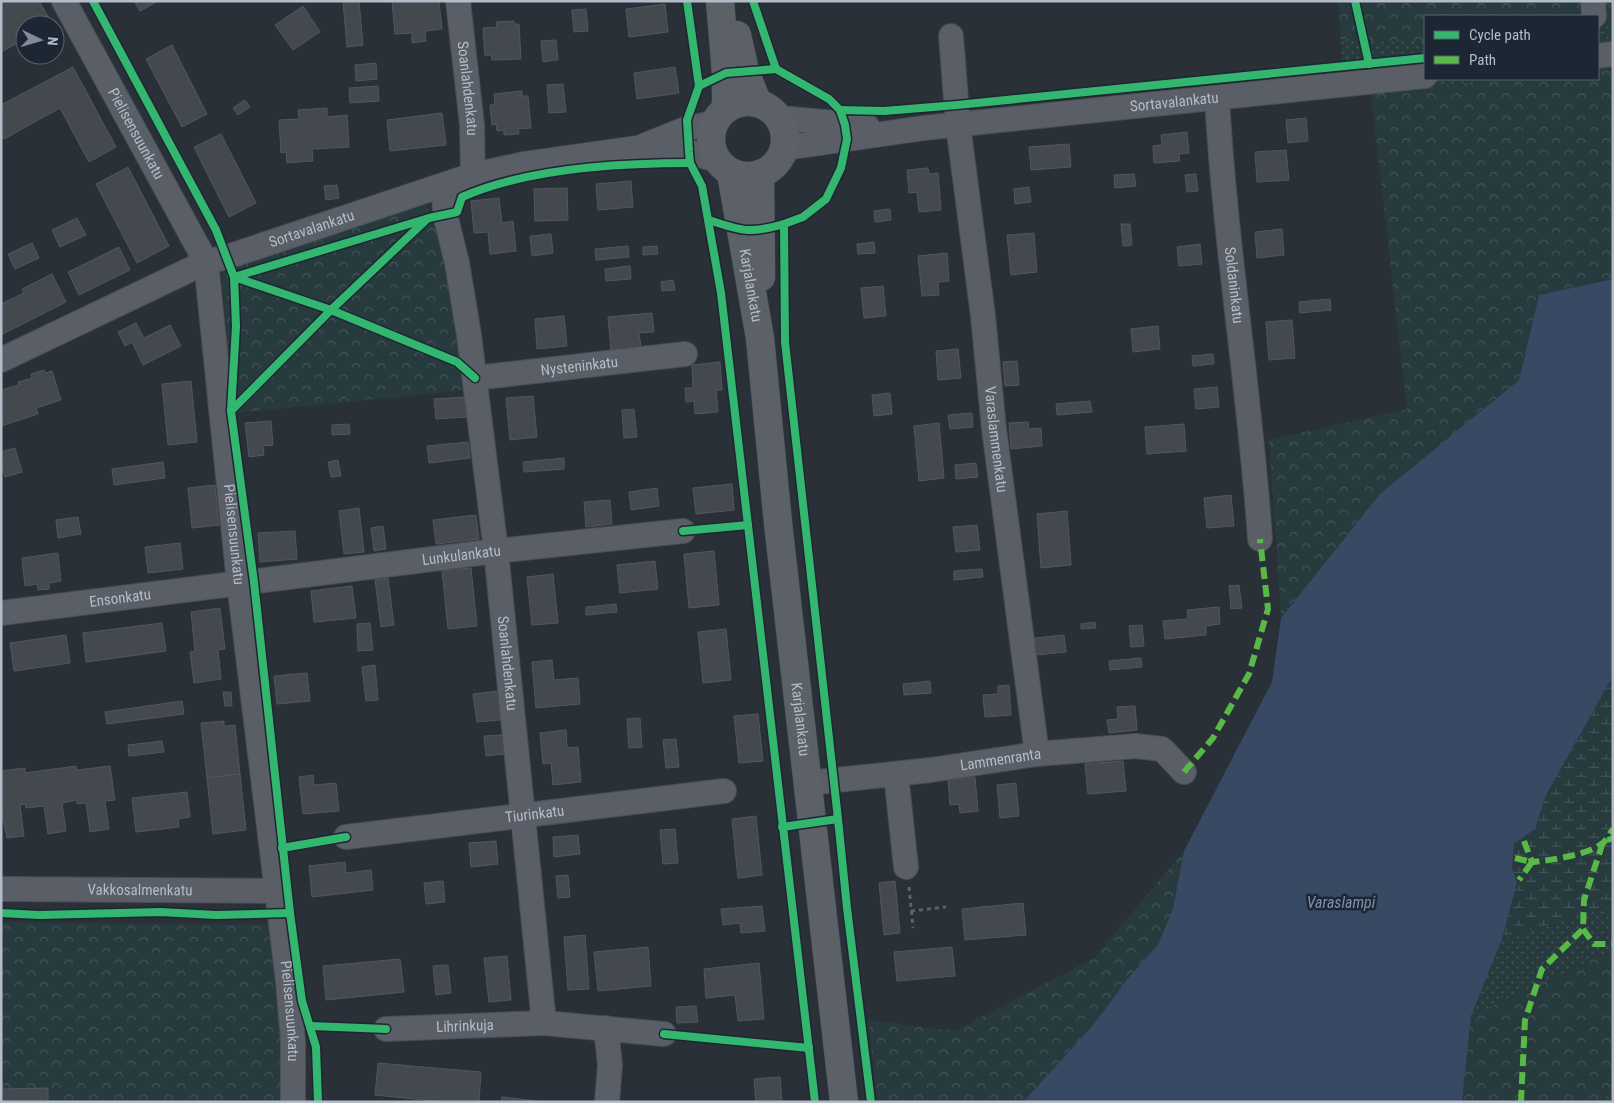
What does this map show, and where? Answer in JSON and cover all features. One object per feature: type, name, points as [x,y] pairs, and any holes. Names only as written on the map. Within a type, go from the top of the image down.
[{"type":"main road","points":[[720,1],[726,72],[720,116],[711,142],[724,166],[750,176],[760,174],[775,164],[785,148],[784,128],[780,118],[770,108],[757,102],[746,101],[720,116]]},
{"type":"main road","points":[[728,1],[745,71],[757,102]]},
{"type":"main road","name":"Karjalankatu","points":[[724,166],[760,338],[778,523],[844,1102]]},
{"type":"main road","name":"Karjalankatu","points":[[760,174],[762,230],[760,338]]},
{"type":"street","name":"Pielisensuunkatu","points":[[64,1],[206,262],[239,583],[278,891],[293,1041],[292,1102]]},
{"type":"street","name":"Soanlahdenkatu","points":[[458,1],[472,125],[473,175]]},
{"type":"street","points":[[1593,1],[1594,15]]},
{"type":"street","name":"Varaslammenkatu","points":[[951,36],[958,125],[978,270],[994,429],[1037,754]]},
{"type":"street","points":[[1599,56],[1613,54]]},
{"type":"street","name":"Sortavalankatu","points":[[785,148],[924,128],[1424,76]]},
{"type":"street","name":"Soldaninkatu","points":[[1217,98],[1234,289],[1256,471],[1260,539]]},
{"type":"street","name":"Sortavalankatu","points":[[637,148],[720,116]]},
{"type":"street","name":"Sortavalankatu","points":[[780,118],[845,125],[924,128]]},
{"type":"street","name":"Sortavalankatu","points":[[1,360],[206,262],[227,257],[473,175],[524,164],[637,148],[689,152],[724,166]]},
{"type":"street","name":"Soanlahdenkatu","points":[[444,186],[446,214],[458,263],[496,552],[544,1024]]},
{"type":"street","name":"Nysteninkatu","points":[[474,378],[685,354]]},
{"type":"street","name":"Lunkulankatu","points":[[239,583],[683,531]]},
{"type":"street","name":"Ensonkatu","points":[[1,613],[239,583]]},
{"type":"street","name":"Lammenranta","points":[[808,782],[896,774],[1037,754],[1150,746],[1162,749],[1184,772]]},
{"type":"street","points":[[896,774],[906,866]]},
{"type":"street","name":"Tiurinkatu","points":[[346,837],[724,791]]},
{"type":"street","name":"Vakkosalmenkatu","points":[[1,890],[278,891]]},
{"type":"street","points":[[544,1024],[664,1034]]},
{"type":"street","name":"Lihrinkuja","points":[[386,1029],[544,1024]]},
{"type":"street","points":[[606,1028],[610,1064],[607,1102]]},
{"type":"path","points":[[906,866],[913,928]]},
{"type":"path","points":[[911,911],[946,907]]},
{"type":"green space","points":[[1338,1],[1613,1],[1613,18],[1599,20],[1599,15],[1424,15],[1424,41],[1341,42]]},
{"type":"green space","points":[[1613,18],[1613,66],[1599,68],[1599,20]]},
{"type":"green space","points":[[1424,41],[1424,80],[1495,80],[1371,94],[1342,77],[1341,42]]},
{"type":"green space","points":[[1613,66],[1613,279],[1539,295],[1519,380],[1380,494],[1281,618],[1269,440],[1407,409],[1371,94],[1495,80],[1599,80],[1599,68]]},
{"type":"green space","points":[[421,201],[441,225],[467,390],[235,413],[221,273]]},
{"type":"green space","points":[[1613,676],[1613,906],[1502,939],[1517,883],[1512,867],[1514,844],[1535,829],[1546,795]]},
{"type":"green space","points":[[1184,851],[1173,908],[1158,945],[1129,977],[1093,1025],[1023,1102],[877,1102],[868,1020],[955,1031],[1094,958]]},
{"type":"green space","points":[[1613,906],[1613,950],[1471,1016],[1502,939]]},
{"type":"green space","points":[[1,922],[278,925],[289,1102],[1,1102]]},
{"type":"green space","points":[[1613,950],[1613,1085],[1600,1102],[1462,1102],[1471,1016]]},
{"type":"green space","points":[[1613,1085],[1613,1102],[1600,1102]]},
{"type":"water","name":"Varaslampi","points":[[1613,279],[1613,676],[1546,795],[1535,829],[1514,844],[1512,867],[1517,883],[1502,939],[1471,1016],[1462,1102],[1023,1102],[1093,1025],[1129,977],[1158,945],[1173,908],[1184,851],[1272,682],[1281,618],[1380,494],[1519,380],[1539,295]]},
{"type":"building","points":[[1,1],[39,1],[47,15],[15,15],[15,44],[1,52]]},
{"type":"building","points":[[134,1],[158,1],[140,11]]},
{"type":"building","points":[[343,1],[359,1],[363,45],[347,47]]},
{"type":"building","points":[[392,1],[439,1],[442,29],[425,31],[426,41],[412,43],[412,33],[395,34]]},
{"type":"building","points":[[665,4],[668,32],[629,37],[626,9]]},
{"type":"building","points":[[303,6],[320,32],[293,50],[275,25]]},
{"type":"building","points":[[586,9],[588,31],[574,32],[572,10]]},
{"type":"building","points":[[514,21],[514,24],[519,24],[521,59],[492,60],[491,55],[485,56],[483,28],[497,27],[496,22]]},
{"type":"building","points":[[556,40],[558,60],[543,62],[541,41]]},
{"type":"building","points":[[172,45],[207,114],[182,127],[146,59]]},
{"type":"building","points":[[376,63],[377,79],[356,81],[355,65]]},
{"type":"building","points":[[73,67],[116,147],[89,162],[60,108],[4,139],[1,134],[1,105]]},
{"type":"building","points":[[675,67],[679,93],[637,99],[634,73]]},
{"type":"building","points":[[563,84],[566,112],[549,113],[547,85]]},
{"type":"building","points":[[378,86],[379,101],[350,103],[349,88]]},
{"type":"building","points":[[522,91],[522,96],[528,96],[531,128],[518,129],[519,134],[504,135],[504,130],[497,131],[496,124],[492,125],[490,105],[495,105],[494,94]]},
{"type":"building","points":[[245,100],[250,107],[238,115],[233,108]]},
{"type":"building","points":[[327,108],[327,117],[347,115],[349,147],[312,149],[313,161],[287,163],[286,152],[281,153],[279,120],[299,119],[298,110]]},
{"type":"building","points":[[442,113],[446,145],[390,151],[387,120]]},
{"type":"building","points":[[1306,118],[1308,141],[1288,143],[1286,120]]},
{"type":"building","points":[[1187,132],[1189,153],[1179,154],[1180,161],[1154,163],[1153,146],[1162,145],[1161,135]]},
{"type":"building","points":[[221,134],[256,203],[229,217],[194,147]]},
{"type":"building","points":[[1069,144],[1071,167],[1031,170],[1029,147]]},
{"type":"building","points":[[1286,150],[1289,180],[1257,182],[1255,152]]},
{"type":"building","points":[[128,167],[169,246],[137,263],[96,184]]},
{"type":"building","points":[[928,168],[929,174],[938,173],[941,210],[919,212],[917,192],[909,193],[907,170]]},
{"type":"building","points":[[1134,174],[1136,186],[1115,188],[1114,175]]},
{"type":"building","points":[[1196,174],[1198,191],[1187,192],[1185,175]]},
{"type":"building","points":[[631,181],[633,207],[598,210],[596,184]]},
{"type":"building","points":[[337,185],[339,198],[326,200],[324,186]]},
{"type":"building","points":[[1029,187],[1031,202],[1015,204],[1014,189]]},
{"type":"building","points":[[567,188],[568,220],[535,221],[534,189]]},
{"type":"building","points":[[499,198],[502,223],[513,221],[516,251],[490,254],[488,232],[474,233],[471,201]]},
{"type":"building","points":[[890,209],[891,220],[875,222],[874,211]]},
{"type":"building","points":[[77,218],[86,235],[60,247],[52,230]]},
{"type":"building","points":[[1121,224],[1130,224],[1132,245],[1123,246]]},
{"type":"building","points":[[1282,229],[1284,255],[1257,258],[1255,232]]},
{"type":"building","points":[[1034,233],[1037,272],[1011,275],[1007,235]]},
{"type":"building","points":[[551,234],[553,253],[532,256],[530,236]]},
{"type":"building","points":[[874,242],[875,253],[858,254],[857,244]]},
{"type":"building","points":[[32,243],[39,258],[15,269],[8,254]]},
{"type":"building","points":[[1200,244],[1202,264],[1179,266],[1177,247]]},
{"type":"building","points":[[628,246],[629,257],[596,260],[595,249]]},
{"type":"building","points":[[657,246],[658,254],[643,255],[643,247]]},
{"type":"building","points":[[119,247],[130,270],[79,295],[68,272]]},
{"type":"building","points":[[947,253],[949,281],[938,282],[939,295],[922,296],[918,256]]},
{"type":"building","points":[[630,266],[631,279],[606,281],[605,269]]},
{"type":"building","points":[[52,274],[66,302],[1,335],[1,304],[24,293],[22,289]]},
{"type":"building","points":[[673,280],[675,290],[662,291],[661,282]]},
{"type":"building","points":[[883,286],[886,316],[864,318],[861,288]]},
{"type":"building","points":[[1330,299],[1331,310],[1300,313],[1299,302]]},
{"type":"building","points":[[652,313],[654,332],[639,333],[641,347],[611,350],[608,317]]},
{"type":"building","points":[[564,316],[567,346],[537,349],[535,319]]},
{"type":"building","points":[[1292,320],[1295,358],[1269,360],[1266,322]]},
{"type":"building","points":[[136,323],[144,338],[170,325],[181,346],[143,365],[132,342],[125,346],[118,332]]},
{"type":"building","points":[[1158,326],[1160,349],[1133,352],[1131,329]]},
{"type":"building","points":[[958,349],[961,378],[938,380],[936,351]]},
{"type":"building","points":[[1213,354],[1214,364],[1193,366],[1192,356]]},
{"type":"building","points":[[1017,361],[1019,385],[1005,386],[1003,362]]},
{"type":"building","points":[[720,362],[722,390],[716,390],[718,412],[695,414],[694,401],[686,402],[685,388],[693,388],[692,365]]},
{"type":"building","points":[[44,370],[45,373],[52,371],[61,400],[36,408],[38,414],[1,426],[1,390],[19,385],[18,382],[32,378],[31,374]]},
{"type":"building","points":[[191,381],[197,442],[168,445],[162,384]]},
{"type":"building","points":[[1217,387],[1219,407],[1196,409],[1194,389]]},
{"type":"building","points":[[890,393],[892,414],[874,416],[872,395]]},
{"type":"building","points":[[533,396],[537,437],[510,440],[506,398]]},
{"type":"building","points":[[465,397],[467,417],[436,419],[434,399]]},
{"type":"building","points":[[1090,401],[1092,412],[1057,415],[1056,404]]},
{"type":"building","points":[[634,409],[637,437],[624,438],[622,410]]},
{"type":"building","points":[[972,413],[973,427],[950,429],[948,415]]},
{"type":"building","points":[[271,421],[273,445],[263,446],[264,455],[249,457],[245,423]]},
{"type":"building","points":[[1028,422],[1029,429],[1041,428],[1042,446],[1011,449],[1009,423]]},
{"type":"building","points":[[939,423],[944,478],[919,481],[914,426]]},
{"type":"building","points":[[349,424],[350,434],[332,435],[332,425]]},
{"type":"building","points":[[1184,424],[1186,451],[1147,454],[1145,427]]},
{"type":"building","points":[[468,442],[470,458],[429,463],[427,446]]},
{"type":"building","points":[[15,448],[22,472],[5,477],[1,465],[1,452]]},
{"type":"building","points":[[564,458],[564,469],[524,472],[523,462]]},
{"type":"building","points":[[338,460],[341,476],[331,477],[328,462]]},
{"type":"building","points":[[163,462],[165,478],[114,485],[112,469]]},
{"type":"building","points":[[976,463],[978,477],[956,479],[955,465]]},
{"type":"building","points":[[732,484],[734,510],[696,514],[693,488]]},
{"type":"building","points":[[215,485],[219,525],[192,528],[188,488]]},
{"type":"building","points":[[657,488],[659,506],[631,510],[629,492]]},
{"type":"building","points":[[1231,495],[1234,526],[1207,528],[1204,498]]},
{"type":"building","points":[[610,500],[612,524],[586,527],[584,502]]},
{"type":"building","points":[[359,508],[364,552],[344,554],[339,511]]},
{"type":"building","points":[[1067,511],[1071,565],[1041,568],[1037,514]]},
{"type":"building","points":[[476,515],[479,539],[436,544],[433,520]]},
{"type":"building","points":[[78,517],[81,534],[58,538],[56,520]]},
{"type":"building","points":[[977,525],[980,550],[956,552],[953,527]]},
{"type":"building","points":[[383,526],[386,549],[374,551],[371,528]]},
{"type":"building","points":[[295,531],[297,559],[260,562],[258,533]]},
{"type":"building","points":[[180,543],[183,569],[148,573],[145,547]]},
{"type":"building","points":[[714,551],[719,605],[689,608],[684,554]]},
{"type":"building","points":[[58,553],[61,581],[49,583],[49,589],[38,590],[37,584],[25,586],[22,558]]},
{"type":"building","points":[[655,561],[658,589],[620,593],[617,565]]},
{"type":"building","points":[[471,568],[477,626],[448,629],[442,571]]},
{"type":"building","points":[[982,569],[983,577],[954,580],[954,571]]},
{"type":"building","points":[[553,574],[558,623],[532,625],[527,577]]},
{"type":"building","points":[[388,578],[394,625],[381,627],[375,580]]},
{"type":"building","points":[[1239,585],[1242,608],[1231,609],[1229,586]]},
{"type":"building","points":[[352,586],[356,618],[314,622],[311,591]]},
{"type":"building","points":[[616,604],[617,612],[586,615],[586,607]]},
{"type":"building","points":[[1219,607],[1220,624],[1206,626],[1206,635],[1165,639],[1163,621],[1188,619],[1187,610]]},
{"type":"building","points":[[220,608],[225,649],[218,650],[221,679],[194,683],[190,652],[195,651],[191,612]]},
{"type":"building","points":[[1095,622],[1096,628],[1081,629],[1081,624]]},
{"type":"building","points":[[162,623],[166,651],[86,662],[83,633]]},
{"type":"building","points":[[370,623],[373,650],[358,651],[357,624]]},
{"type":"building","points":[[1142,625],[1144,646],[1131,647],[1129,626]]},
{"type":"building","points":[[726,629],[731,680],[703,683],[698,632]]},
{"type":"building","points":[[66,635],[70,663],[14,671],[10,643]]},
{"type":"building","points":[[1064,635],[1066,652],[1036,655],[1035,638]]},
{"type":"building","points":[[1141,658],[1142,667],[1110,670],[1109,661]]},
{"type":"building","points":[[552,660],[554,680],[578,678],[580,704],[536,708],[532,662]]},
{"type":"building","points":[[375,665],[378,700],[366,701],[362,667]]},
{"type":"building","points":[[307,673],[310,701],[277,704],[274,676]]},
{"type":"building","points":[[930,681],[931,693],[904,695],[903,684]]},
{"type":"building","points":[[1009,685],[1011,715],[985,717],[983,695],[998,694],[998,686]]},
{"type":"building","points":[[498,691],[500,720],[477,722],[473,694]]},
{"type":"building","points":[[223,692],[231,692],[232,706],[225,706]]},
{"type":"building","points":[[182,701],[184,714],[107,724],[105,712]]},
{"type":"building","points":[[1135,706],[1137,730],[1109,733],[1107,720],[1118,719],[1117,707]]},
{"type":"building","points":[[758,714],[763,761],[739,763],[734,716]]},
{"type":"building","points":[[640,718],[642,747],[629,748],[627,719]]},
{"type":"building","points":[[224,721],[224,726],[235,725],[240,774],[207,778],[201,723]]},
{"type":"building","points":[[566,730],[567,748],[578,747],[581,782],[553,785],[551,763],[543,764],[540,733]]},
{"type":"building","points":[[502,735],[504,754],[486,756],[484,736]]},
{"type":"building","points":[[676,739],[679,767],[666,768],[663,740]]},
{"type":"building","points":[[162,741],[164,752],[129,756],[128,745]]},
{"type":"building","points":[[1123,761],[1126,791],[1088,794],[1085,764]]},
{"type":"building","points":[[76,766],[77,770],[110,766],[115,800],[105,801],[109,829],[90,832],[86,803],[77,804],[77,800],[62,803],[66,831],[48,834],[44,806],[26,808],[25,804],[20,805],[24,836],[7,838],[1,809],[1,771],[25,768],[25,773]]},
{"type":"building","points":[[240,774],[246,830],[213,834],[207,778]]},
{"type":"building","points":[[313,775],[314,785],[336,783],[339,811],[303,814],[299,777]]},
{"type":"building","points":[[975,777],[978,811],[960,813],[959,804],[950,805],[948,779]]},
{"type":"building","points":[[1016,783],[1019,816],[1000,818],[997,785]]},
{"type":"building","points":[[187,792],[190,817],[178,819],[179,827],[136,832],[132,798]]},
{"type":"building","points":[[756,816],[762,875],[738,878],[732,819]]},
{"type":"building","points":[[675,829],[678,863],[663,864],[660,830]]},
{"type":"building","points":[[578,835],[580,854],[554,857],[553,837]]},
{"type":"building","points":[[496,841],[498,864],[471,867],[469,843]]},
{"type":"building","points":[[345,862],[346,873],[371,870],[373,890],[312,897],[309,866]]},
{"type":"building","points":[[568,875],[570,897],[558,898],[556,876]]},
{"type":"building","points":[[443,881],[445,902],[426,904],[424,883]]},
{"type":"building","points":[[895,881],[900,933],[884,935],[879,883]]},
{"type":"building","points":[[1023,903],[1026,935],[965,940],[962,909]]},
{"type":"building","points":[[762,906],[765,931],[741,933],[740,923],[723,925],[721,909]]},
{"type":"building","points":[[585,935],[589,989],[568,990],[564,937]]},
{"type":"building","points":[[648,947],[651,986],[598,991],[594,952]]},
{"type":"building","points":[[952,947],[955,976],[897,981],[894,952]]},
{"type":"building","points":[[507,956],[511,1000],[489,1002],[484,958]]},
{"type":"building","points":[[400,959],[404,992],[326,1000],[323,966]]},
{"type":"building","points":[[759,963],[764,1019],[738,1021],[735,995],[706,998],[704,969]]},
{"type":"building","points":[[448,965],[451,993],[436,995],[433,966]]},
{"type":"building","points":[[696,1006],[698,1022],[677,1023],[676,1007]]},
{"type":"building","points":[[378,1063],[481,1072],[479,1102],[444,1102],[375,1095]]},
{"type":"building","points":[[780,1077],[782,1102],[756,1102],[754,1079]]},
{"type":"building","points":[[48,1088],[48,1102],[1,1102],[1,1089]]},
{"type":"building","points":[[502,1097],[545,1102],[501,1102]]},
{"type":"marked path","points":[[1184,772],[1213,738],[1249,674],[1268,609],[1260,539]]},
{"type":"marked path","points":[[1524,841],[1532,862],[1550,860],[1580,854],[1597,847],[1605,841],[1613,829]]},
{"type":"marked path","points":[[1521,1102],[1525,1020],[1542,969],[1583,929],[1584,900],[1603,842],[1613,838]]},
{"type":"marked path","points":[[1515,858],[1532,862],[1519,880]]},
{"type":"marked path","points":[[1583,929],[1594,944],[1613,944]]},
{"type":"cycle path","points":[[93,1],[216,230],[234,277],[236,326],[231,411],[254,582],[290,913],[302,1001],[316,1047],[318,1102]]},
{"type":"cycle path","points":[[687,1],[699,86],[687,120],[690,163],[702,186],[721,293],[815,1102]]},
{"type":"cycle path","points":[[753,1],[776,69]]},
{"type":"cycle path","points":[[1355,1],[1369,64]]},
{"type":"cycle path","points":[[840,110],[884,111],[957,105],[1424,58]]},
{"type":"cycle path","points":[[699,86],[726,73],[776,69],[829,99],[840,110],[845,125],[847,139],[841,168],[826,199],[803,217],[784,224],[785,342],[838,819]]},
{"type":"cycle path","points":[[475,378],[457,362],[331,310],[234,277],[429,218],[457,212],[462,197],[515,179],[544,173],[604,166],[690,163]]},
{"type":"cycle path","points":[[231,411],[331,310],[427,219]]},
{"type":"cycle path","points":[[709,220],[729,227],[746,230],[762,229],[784,224]]},
{"type":"cycle path","points":[[683,531],[748,525]]},
{"type":"cycle path","points":[[782,827],[838,819],[871,1102]]},
{"type":"cycle path","points":[[282,848],[346,837]]},
{"type":"cycle path","points":[[1,913],[39,915],[160,912],[216,915],[290,913]]},
{"type":"cycle path","points":[[311,1026],[386,1029]]},
{"type":"cycle path","points":[[664,1034],[809,1048]]}]
